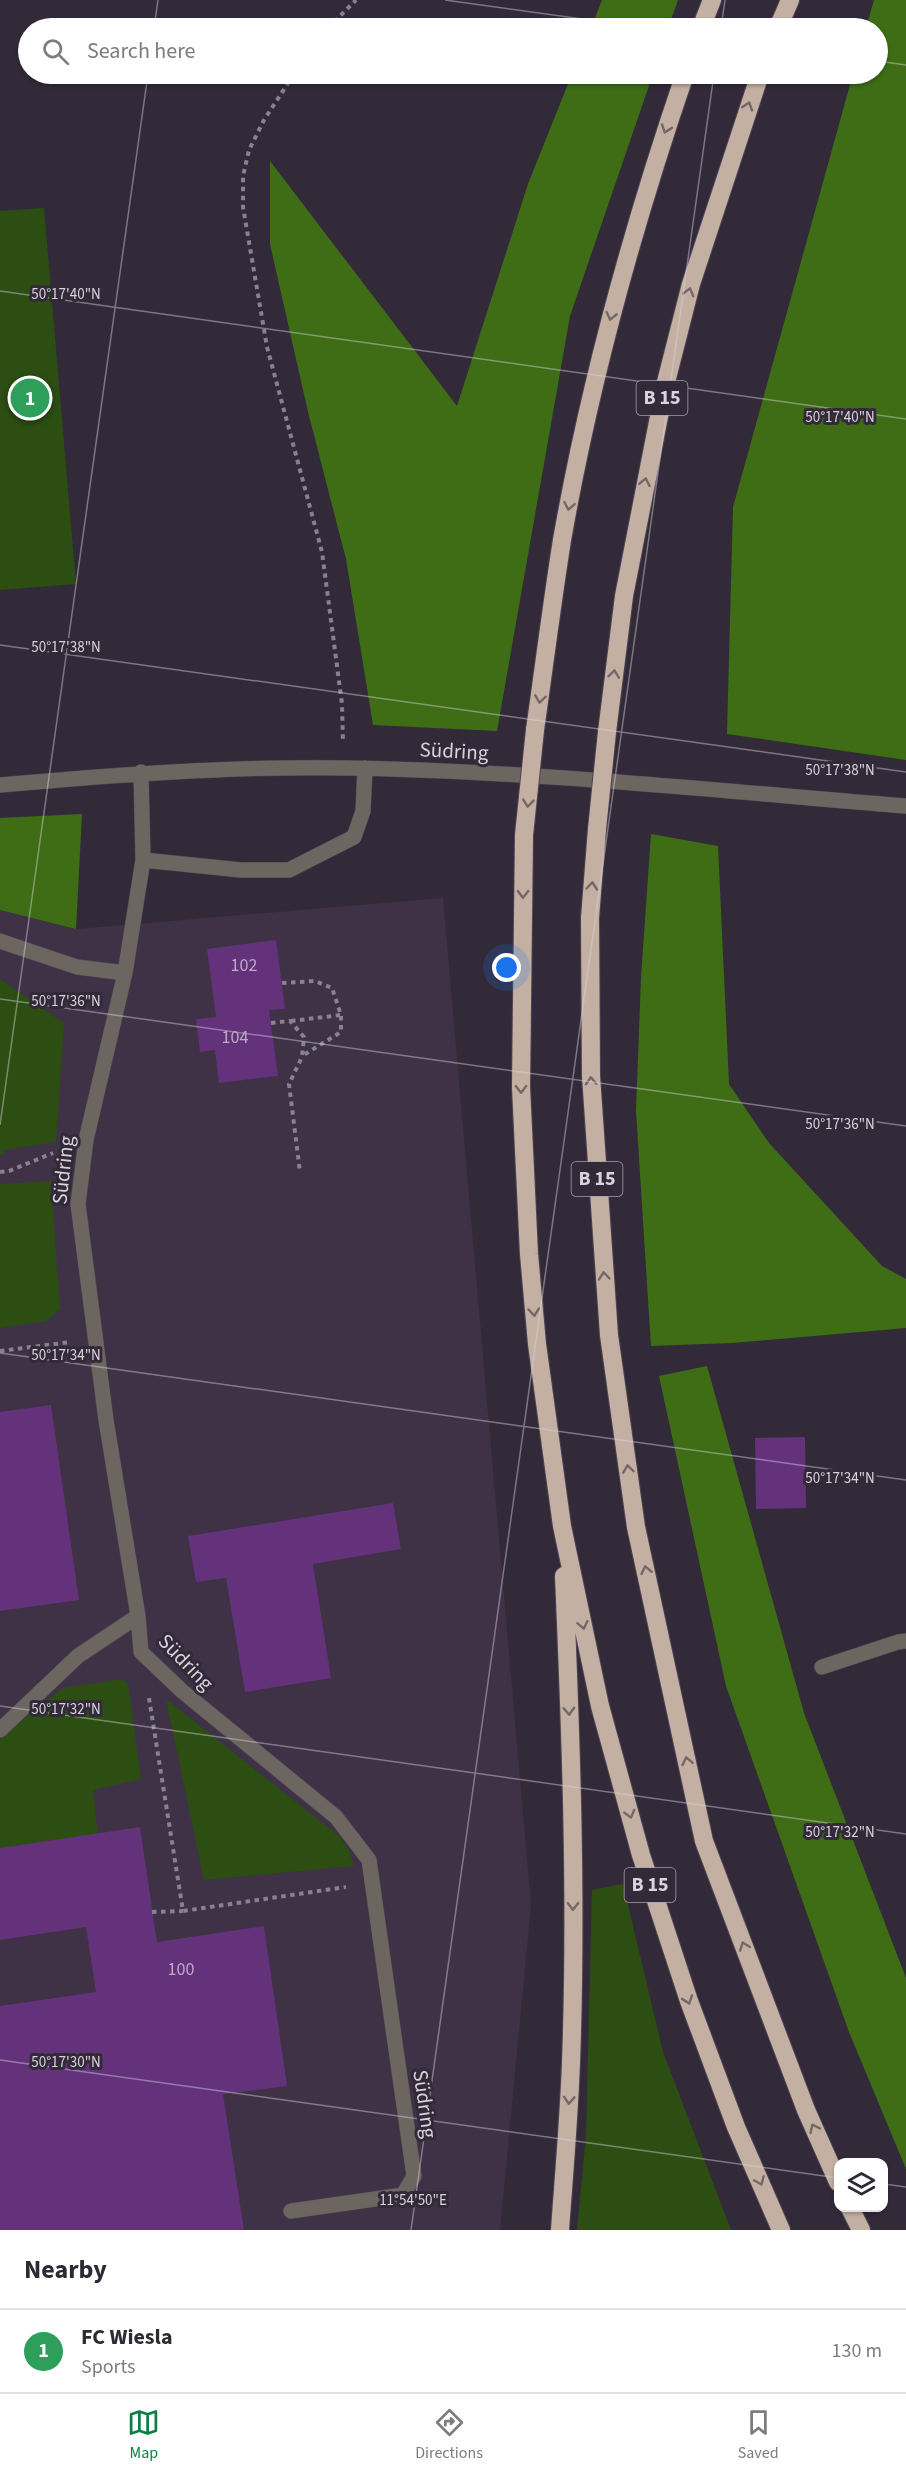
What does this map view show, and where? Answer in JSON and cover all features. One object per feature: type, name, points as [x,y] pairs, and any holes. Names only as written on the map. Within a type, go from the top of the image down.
[{"type":"highway","points":[[705,18],[712,0]]},
{"type":"highway","points":[[782,18],[790,0]]},
{"type":"highway","name":"B 15","points":[[682,84],[648,181],[625,262],[590,406],[562,540],[535,730],[524,835],[521,1087],[529,1254],[537,1344],[562,1526],[600,1706],[641,1855],[689,2001],[736,2127],[781,2230]]},
{"type":"highway","name":"B 15","points":[[757,84],[691,284],[664,386],[624,596],[607,732],[590,918],[591,1076],[609,1335],[636,1527],[704,1841],[806,2110],[834,2173]]},
{"type":"highway","name":"B 15","points":[[560,2230],[571,2063],[574,1895],[572,1777],[562,1526]]},
{"type":"highway","points":[[852,2212],[861,2230]]},
{"type":"street","name":"Südring","points":[[0,785],[141,772],[365,768],[503,774],[906,806]]},
{"type":"street","points":[[143,860],[241,870],[289,870],[354,837],[363,811],[365,768]]},
{"type":"street","name":"Südring","points":[[141,772],[143,860],[125,973],[86,1140],[78,1204],[94,1338],[138,1616],[141,1652],[182,1691],[336,1817],[369,1860],[414,2176],[403,2195],[291,2211]]},
{"type":"street","points":[[0,941],[77,966],[125,973]]},
{"type":"street","points":[[0,1730],[78,1656],[138,1616]]},
{"type":"street","points":[[822,1667],[906,1641]]},
{"type":"path","points":[[338,18],[356,0]]},
{"type":"path","points":[[287,84],[264,120],[249,150],[243,176],[243,207],[267,347],[322,552],[342,704],[343,768]]},
{"type":"path","points":[[282,982],[315,981],[332,988],[341,1015],[341,1032],[302,1057]]},
{"type":"path","points":[[271,1023],[341,1015]]},
{"type":"path","points":[[290,1021],[304,1037],[302,1057],[289,1084],[300,1172]]},
{"type":"path","points":[[0,1172],[9,1171],[53,1153]]},
{"type":"path","points":[[0,1351],[94,1338]]},
{"type":"path","points":[[141,1652],[183,1911]]},
{"type":"path","points":[[152,1912],[183,1911],[374,1884]]},
{"type":"shaded area","points":[[443,898],[531,1905],[500,2230],[0,2230],[0,910],[76,929]]},
{"type":"green space","points":[[602,0],[678,0],[672,18],[595,18]]},
{"type":"green space","points":[[874,0],[906,0],[906,760],[727,734],[733,507],[850,84],[888,84],[888,18],[869,18]]},
{"type":"green space","points":[[568,84],[650,84],[570,316],[497,731],[373,725],[346,559],[308,412],[270,244],[270,161],[457,406],[528,184]]},
{"type":"green space","points":[[44,208],[76,584],[0,590],[0,211]]},
{"type":"green space","points":[[82,814],[76,929],[0,910],[0,818]]},
{"type":"green space","points":[[651,834],[718,846],[729,1084],[769,1143],[882,1266],[906,1279],[906,1328],[732,1343],[651,1346],[636,1111],[641,977]]},
{"type":"green space","points":[[0,979],[64,1023],[56,1142],[4,1150],[4,1154],[0,1155]]},
{"type":"green space","points":[[51,1181],[60,1309],[47,1321],[0,1328],[0,1184]]},
{"type":"green space","points":[[707,1366],[804,1713],[906,1978],[906,2169],[849,2032],[726,1686],[659,1376]]},
{"type":"green space","points":[[122,1679],[128,1684],[141,1779],[93,1790],[98,1834],[0,1848],[0,1740],[13,1726],[63,1688]]},
{"type":"green space","points":[[166,1699],[339,1836],[349,1850],[354,1866],[204,1880]]},
{"type":"green space","points":[[623,1884],[663,2052],[731,2230],[577,2230],[586,2136],[592,1890]]},
{"type":"building","points":[[276,940],[285,1009],[269,1010],[278,1076],[219,1083],[215,1050],[200,1052],[196,1019],[216,1017],[207,949]]},
{"type":"building","points":[[51,1405],[79,1600],[0,1611],[0,1412]]},
{"type":"building","points":[[805,1437],[806,1508],[756,1509],[755,1438]]},
{"type":"building","points":[[393,1503],[401,1549],[313,1564],[331,1678],[245,1692],[226,1578],[196,1582],[188,1536]]},
{"type":"building","points":[[140,1827],[157,1942],[264,1926],[287,2086],[223,2094],[244,2230],[0,2230],[0,2006],[96,1992],[86,1927],[0,1940],[0,1848]]},
{"type":"place","name":"FC Wiesla","points":[[30,398]]}]
